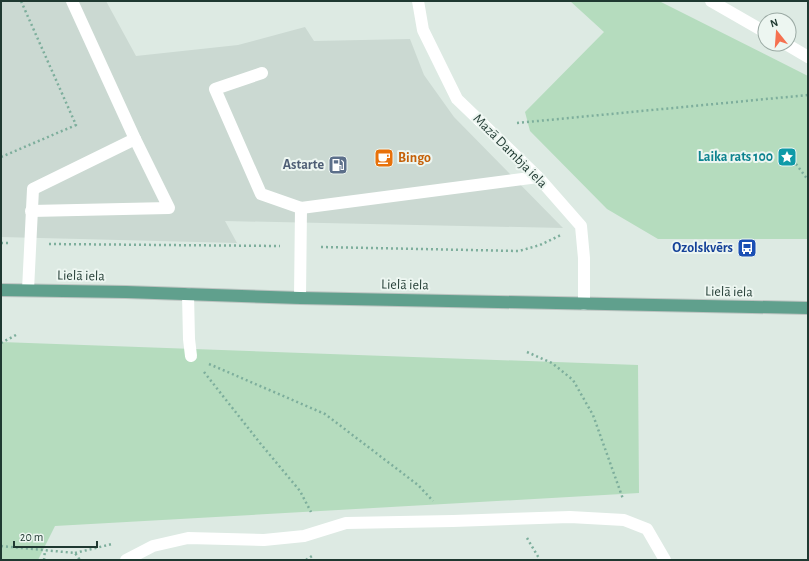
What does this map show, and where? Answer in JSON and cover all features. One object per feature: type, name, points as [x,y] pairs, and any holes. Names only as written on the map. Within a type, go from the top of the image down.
[{"type":"main road","name":"Lielā iela","points":[[1,290],[300,298],[808,308]]},
{"type":"street","points":[[31,211],[169,208],[135,139],[72,1]]},
{"type":"street","name":"Mazā Dambja iela","points":[[418,1],[424,30],[457,99],[538,177],[581,226],[584,258],[584,304]]},
{"type":"street","points":[[711,1],[757,27]]},
{"type":"street","points":[[797,50],[808,57]]},
{"type":"street","points":[[262,73],[215,88],[261,194],[301,208],[538,177]]},
{"type":"street","points":[[28,290],[33,189],[135,139]]},
{"type":"street","points":[[300,298],[301,208]]},
{"type":"street","points":[[188,294],[191,356]]},
{"type":"street","points":[[126,560],[153,546],[188,538],[264,540],[304,536],[346,523],[570,517],[624,520],[647,529],[665,560]]},
{"type":"path","points":[[1,157],[76,125],[21,1]]},
{"type":"path","points":[[517,123],[808,96]]},
{"type":"path","points":[[790,156],[808,180]]},
{"type":"path","points":[[1,343],[16,335]]},
{"type":"path","points":[[528,352],[552,363],[574,380],[593,415],[626,507],[624,520]]},
{"type":"path","points":[[191,356],[325,414],[418,485],[453,521]]},
{"type":"path","points":[[191,356],[260,443],[300,490],[319,531]]},
{"type":"path","points":[[1,546],[75,553],[80,560]]},
{"type":"path","points":[[44,560],[45,550]]},
{"type":"shaded area","points":[[1,1],[106,1],[136,56],[238,45],[305,27],[314,41],[410,39],[424,75],[454,117],[563,228],[225,221],[237,243],[1,237]]},
{"type":"green space","points":[[570,1],[659,1],[757,50],[757,52],[760,52],[808,76],[808,239],[658,239],[607,209],[530,131],[525,112],[604,32]]},
{"type":"green space","points":[[1,342],[638,365],[639,493],[55,526],[38,560],[1,560]]},
{"type":"place","name":"Laika rats 100","points":[[787,157]]},
{"type":"place","name":"Bingo","points":[[384,158]]},
{"type":"place","name":"Astarte","points":[[338,165]]},
{"type":"place","name":"Ozolskvērs","points":[[747,248]]}]
